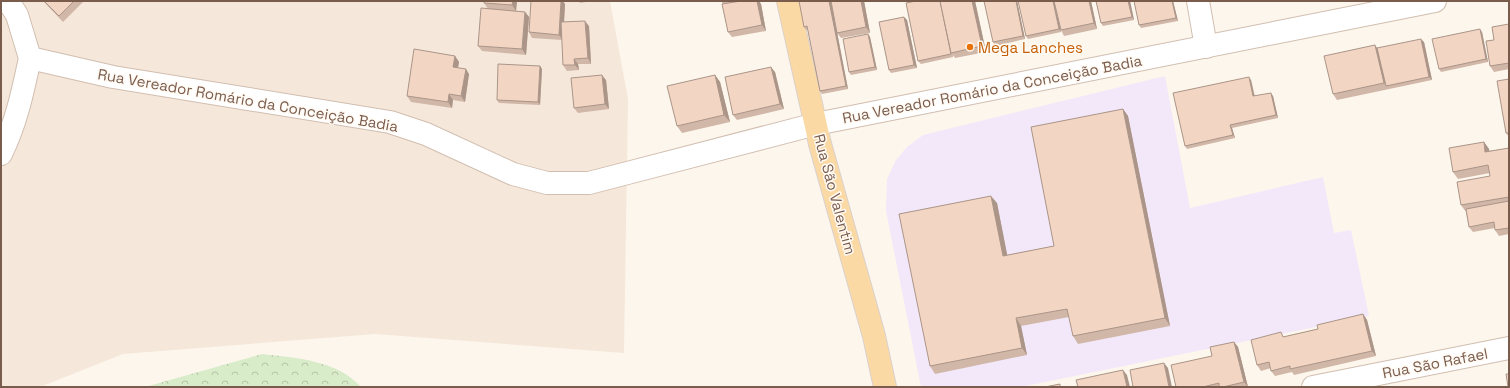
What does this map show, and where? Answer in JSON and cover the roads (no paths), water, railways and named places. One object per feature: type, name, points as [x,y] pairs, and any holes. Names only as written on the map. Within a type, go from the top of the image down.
[{"type":"main road","name":"Rua São Valentim","points":[[788,1],[816,124],[874,336],[885,387]]},
{"type":"street","points":[[1,154],[7,142],[22,98],[30,58],[17,15],[8,1]]},
{"type":"street","points":[[1198,1],[1206,47]]},
{"type":"street","name":"Rua Vereador Romário da Conceição Badia","points":[[30,58],[113,77],[390,122],[426,134],[514,174],[547,183],[589,183],[816,124],[1435,1]]},
{"type":"street","name":"Rua São Rafael","points":[[1313,387],[1509,348]]},
{"type":"place","name":"Mega Lanches","points":[[970,47]]}]
